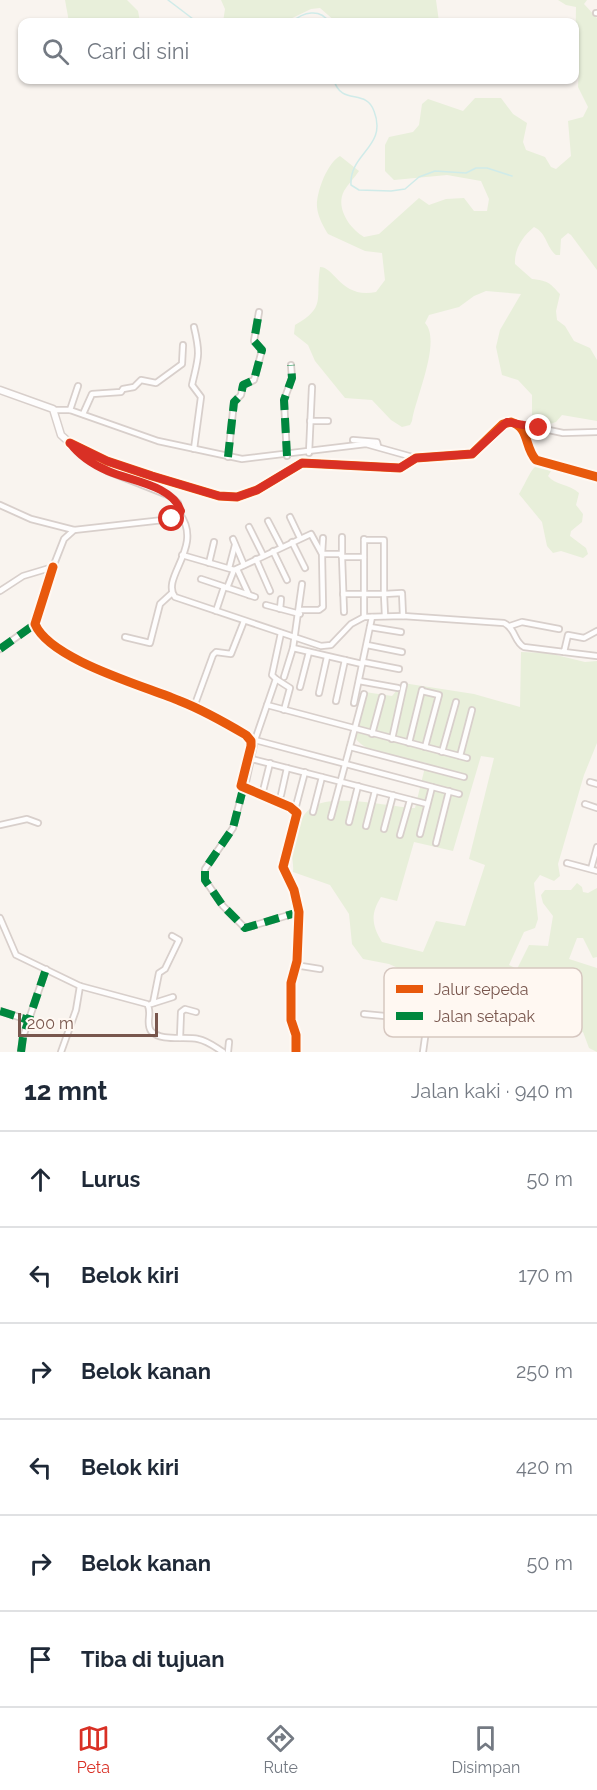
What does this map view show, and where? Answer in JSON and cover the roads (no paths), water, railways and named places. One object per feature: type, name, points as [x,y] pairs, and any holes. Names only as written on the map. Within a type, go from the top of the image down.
[{"type":"street","points":[[228,457],[234,402],[241,395],[243,385],[254,380],[262,351],[254,340],[259,312]]},
{"type":"street","points":[[194,327],[199,365],[192,385],[201,397],[194,449]]},
{"type":"street","points":[[83,414],[92,394],[121,392],[123,389],[134,387],[138,381],[158,383],[173,373],[182,364],[183,345]]},
{"type":"street","points":[[287,456],[284,400],[292,378],[291,365]]},
{"type":"street","points":[[70,410],[78,386]]},
{"type":"street","points":[[309,453],[312,387]]},
{"type":"street","points":[[0,390],[54,410],[70,410],[83,414],[117,428],[194,449],[242,459],[309,453],[328,447],[366,442],[378,442],[378,446],[416,458],[472,454],[503,424],[515,423],[563,433],[597,432]]},
{"type":"street","points":[[54,410],[60,432],[88,459],[107,471],[170,496],[178,503],[180,514],[189,532],[172,593],[160,604],[150,643],[125,637]]},
{"type":"street","points":[[310,421],[328,421]]},
{"type":"street","points":[[515,423],[525,432],[531,453],[536,460],[597,477]]},
{"type":"street","points":[[353,440],[366,442]]},
{"type":"street","points":[[70,443],[107,461],[229,498],[252,492],[302,463],[401,472],[416,458]]},
{"type":"street","points":[[0,505],[31,519],[74,530],[172,519],[180,514]]},
{"type":"street","points":[[290,517],[300,538]]},
{"type":"street","points":[[268,521],[281,546]]},
{"type":"street","points":[[249,527],[263,555]]},
{"type":"street","points":[[0,649],[36,624],[64,539],[74,530]]},
{"type":"street","points":[[182,555],[233,569],[311,534],[322,554]]},
{"type":"street","points":[[342,537],[344,612]]},
{"type":"street","points":[[232,538],[244,565]]},
{"type":"street","points":[[266,605],[300,612],[319,610],[323,607],[323,538]]},
{"type":"street","points":[[364,617],[364,539],[384,540],[385,616]]},
{"type":"street","points":[[209,563],[214,542]]},
{"type":"street","points":[[292,542],[305,568]]},
{"type":"street","points":[[216,611],[233,569],[235,545]]},
{"type":"street","points":[[273,551],[287,580]]},
{"type":"street","points":[[322,554],[364,557]]},
{"type":"street","points":[[256,559],[270,591]]},
{"type":"street","points":[[0,591],[23,576],[53,567]]},
{"type":"street","points":[[233,569],[249,595]]},
{"type":"street","points":[[201,579],[255,597]]},
{"type":"street","points":[[284,677],[300,612],[302,584]]},
{"type":"street","points":[[172,593],[179,599],[321,646],[332,645],[351,624],[364,617],[403,616],[435,620],[493,622],[510,626],[522,622],[559,628]]},
{"type":"street","points":[[343,594],[402,593],[403,616]]},
{"type":"street","points":[[280,609],[281,599]]},
{"type":"street","points":[[354,703],[372,617]]},
{"type":"street","points":[[194,707],[213,654],[231,654],[244,621]]},
{"type":"street","points":[[36,624],[42,635],[95,670],[194,707],[246,735],[251,743],[246,782]]},
{"type":"street","points":[[510,626],[520,646],[597,656]]},
{"type":"street","points":[[370,627],[401,632]]},
{"type":"street","points":[[564,652],[568,635],[585,638],[597,631]]},
{"type":"street","points":[[281,633],[272,675],[290,688],[284,710]]},
{"type":"street","points":[[367,645],[402,652]]},
{"type":"street","points":[[292,648],[327,657],[399,669]]},
{"type":"street","points":[[300,687],[309,652]]},
{"type":"street","points":[[319,693],[327,657]]},
{"type":"street","points":[[336,700],[345,660]]},
{"type":"street","points":[[276,679],[241,782],[243,789],[232,828],[205,869],[205,880],[223,906],[245,928],[299,912]]},
{"type":"street","points":[[359,681],[398,688]]},
{"type":"street","points":[[392,739],[404,685]]},
{"type":"street","points":[[409,743],[422,690],[440,695],[425,747]]},
{"type":"street","points":[[331,817],[364,694]]},
{"type":"street","points":[[372,734],[382,697]]},
{"type":"street","points":[[442,752],[456,702]]},
{"type":"street","points":[[267,705],[467,758]]},
{"type":"street","points":[[460,756],[472,710]]},
{"type":"street","points":[[255,740],[459,794]]},
{"type":"street","points":[[350,747],[464,777]]},
{"type":"street","points":[[250,758],[427,804]]},
{"type":"street","points":[[263,791],[270,764]]},
{"type":"street","points":[[281,795],[287,768]]},
{"type":"street","points":[[297,806],[305,772]]},
{"type":"street","points":[[313,812],[322,777]]},
{"type":"street","points":[[590,782],[597,784]]},
{"type":"street","points":[[349,822],[358,786]]},
{"type":"street","points":[[420,834],[432,787]]},
{"type":"street","points":[[243,789],[290,807],[297,813],[282,867],[294,890],[299,912],[295,965],[291,977],[291,1020],[296,1035],[296,1052]]},
{"type":"street","points":[[366,826],[375,791]]},
{"type":"street","points":[[436,843],[449,792]]},
{"type":"street","points":[[384,829],[393,795]]},
{"type":"street","points":[[400,836],[410,800]]},
{"type":"street","points":[[585,804],[597,808]]},
{"type":"street","points":[[0,825],[27,819],[38,823]]},
{"type":"street","points":[[591,869],[597,847]]},
{"type":"street","points":[[567,863],[597,871]]},
{"type":"street","points":[[0,918],[13,952],[80,986],[151,1004],[173,997]]},
{"type":"street","points":[[172,936],[179,940],[165,969],[159,973],[151,1004],[152,1031],[180,1038],[196,1038],[208,1042],[223,1052]]},
{"type":"street","points":[[295,965],[320,969]]},
{"type":"street","points":[[21,1052],[28,1020],[46,969]]},
{"type":"street","points":[[61,1052],[76,1010],[80,986]]},
{"type":"street","points":[[180,1038],[181,1012],[184,1009],[196,1012]]},
{"type":"street","points":[[0,1011],[28,1020]]},
{"type":"street","points":[[364,1014],[384,1017]]},
{"type":"street","points":[[423,1052],[425,1037]]},
{"type":"street","points":[[228,1052],[229,1042]]},
{"type":"waterway","points":[[168,0],[192,18]]},
{"type":"waterway","points":[[298,18],[311,13],[325,18]]},
{"type":"waterway","points":[[336,84],[342,93],[360,98],[370,104],[377,123],[372,142],[352,174],[351,185],[359,190],[405,189],[419,177],[435,171],[466,173],[476,168],[487,168],[512,176]]}]
